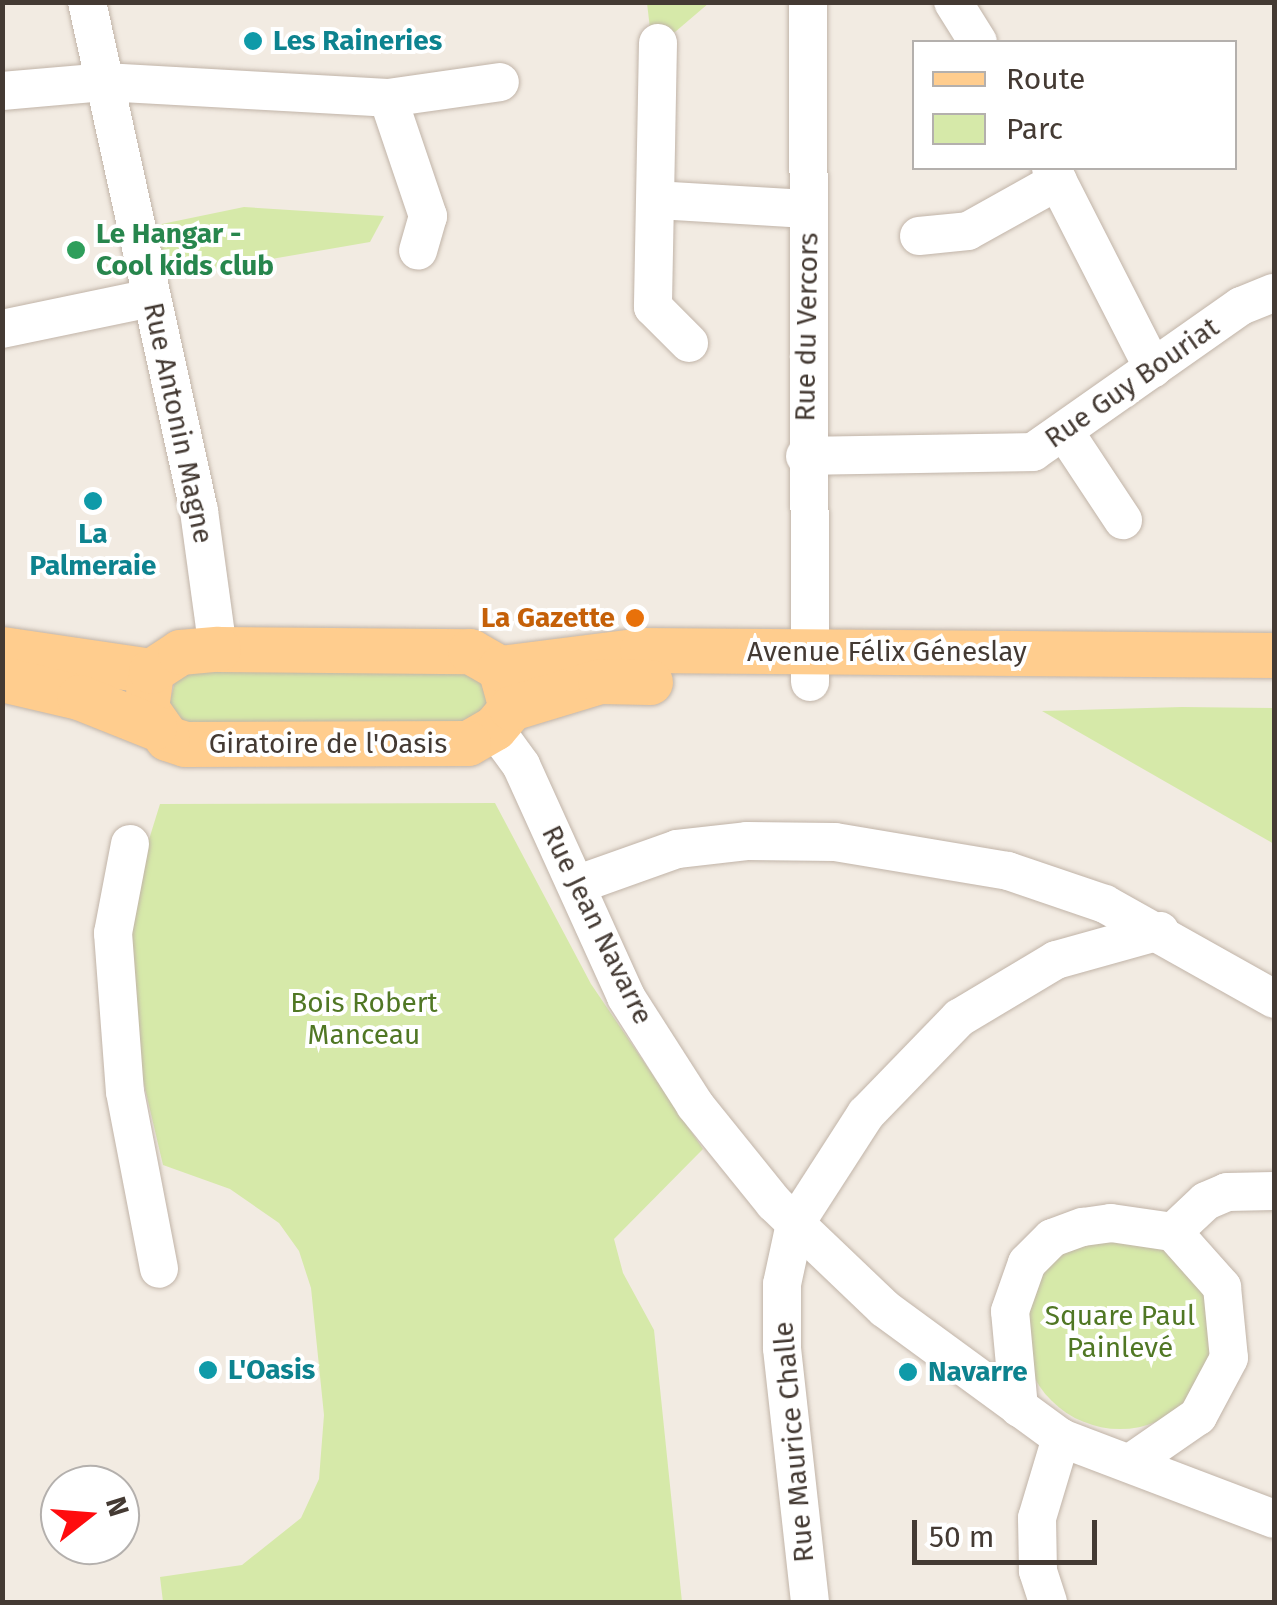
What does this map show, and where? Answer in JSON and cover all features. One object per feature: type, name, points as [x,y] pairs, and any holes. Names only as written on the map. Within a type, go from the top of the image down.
[{"type":"main road","points":[[154,727],[145,688],[151,671],[180,652],[218,649],[470,651],[502,701]]},
{"type":"main road","points":[[2,650],[151,671]]},
{"type":"main road","name":"Avenue Félix Géneslay","points":[[502,701],[594,652],[809,667],[1274,686]]},
{"type":"main road","name":"Avenue Félix Géneslay","points":[[809,667],[1274,655]]},
{"type":"main road","points":[[2,679],[78,697],[154,727]]},
{"type":"main road","name":"Giratoire de l'Oasis","points":[[154,727],[185,744],[468,743],[502,701]]},
{"type":"street","name":"Rue Antonin Magne","points":[[87,2],[200,512],[218,649]]},
{"type":"street","name":"Rue du Vercors","points":[[808,2],[804,456],[809,667]]},
{"type":"street","points":[[954,2],[977,40]]},
{"type":"street","points":[[658,43],[653,307],[689,343]]},
{"type":"street","points":[[2,90],[104,82],[388,98],[500,82]]},
{"type":"street","points":[[388,98],[428,216],[418,251]]},
{"type":"street","points":[[919,236],[968,232],[1054,174],[1152,368]]},
{"type":"street","points":[[656,200],[809,209]]},
{"type":"street","name":"Rue Guy Bouriat","points":[[804,456],[1033,452],[1241,306],[1274,293]]},
{"type":"street","points":[[2,329],[151,298]]},
{"type":"street","points":[[1064,431],[1123,520]]},
{"type":"street","name":"Rue Jean Navarre","points":[[502,701],[520,764],[626,997],[695,1105],[795,1224],[886,1309],[1061,1438]]},
{"type":"street","points":[[576,885],[677,849],[747,841],[835,842],[1008,871],[1105,904],[1160,931],[1274,999]]},
{"type":"street","points":[[130,844],[113,933],[125,1092],[159,1269]]},
{"type":"street","points":[[795,1224],[866,1114],[959,1018],[1056,960],[1160,931]]},
{"type":"street","points":[[1173,1232],[1206,1201],[1227,1192],[1274,1190]]},
{"type":"street","points":[[1020,1408],[1010,1311],[1027,1264],[1052,1238],[1083,1226],[1111,1222],[1173,1232],[1222,1287],[1229,1358],[1198,1416],[1130,1463]]},
{"type":"street","name":"Rue Maurice Challe","points":[[795,1224],[782,1284],[782,1348],[810,1602]]},
{"type":"street","points":[[1048,1602],[1038,1572],[1037,1518],[1044,1475],[1061,1438],[1274,1519]]},
{"type":"green space","points":[[647,3],[709,3],[675,32],[651,37]]},
{"type":"green space","points":[[244,207],[384,216],[370,242],[167,277],[157,225]]},
{"type":"green space","points":[[464,661],[494,692],[477,723],[185,729],[169,705],[175,682],[187,672]]},
{"type":"green space","points":[[1182,707],[1274,708],[1274,844],[1042,711]]},
{"type":"green space","name":"Bois Robert Manceau","points":[[495,803],[591,984],[703,1149],[614,1239],[623,1273],[654,1330],[682,1602],[163,1602],[160,1577],[242,1565],[301,1518],[319,1479],[324,1415],[311,1288],[299,1251],[279,1223],[230,1189],[163,1165],[135,1046],[131,961],[133,891],[160,804]]},
{"type":"green space","name":"Square Paul Painlevé","points":[[1120,1235],[1157,1242],[1189,1263],[1210,1295],[1217,1332],[1210,1369],[1189,1401],[1157,1422],[1120,1429],[1083,1422],[1051,1401],[1030,1369],[1023,1332],[1030,1295],[1051,1263],[1083,1242]]},
{"type":"place","name":"Les Raineries","points":[[253,41]]},
{"type":"place","name":"Le Hangar - Cool kids club","points":[[76,250]]},
{"type":"place","name":"La Palmeraie","points":[[93,501]]},
{"type":"place","name":"La Gazette","points":[[635,618]]},
{"type":"place","name":"L'Oasis","points":[[208,1370]]},
{"type":"place","name":"Navarre","points":[[908,1372]]}]
